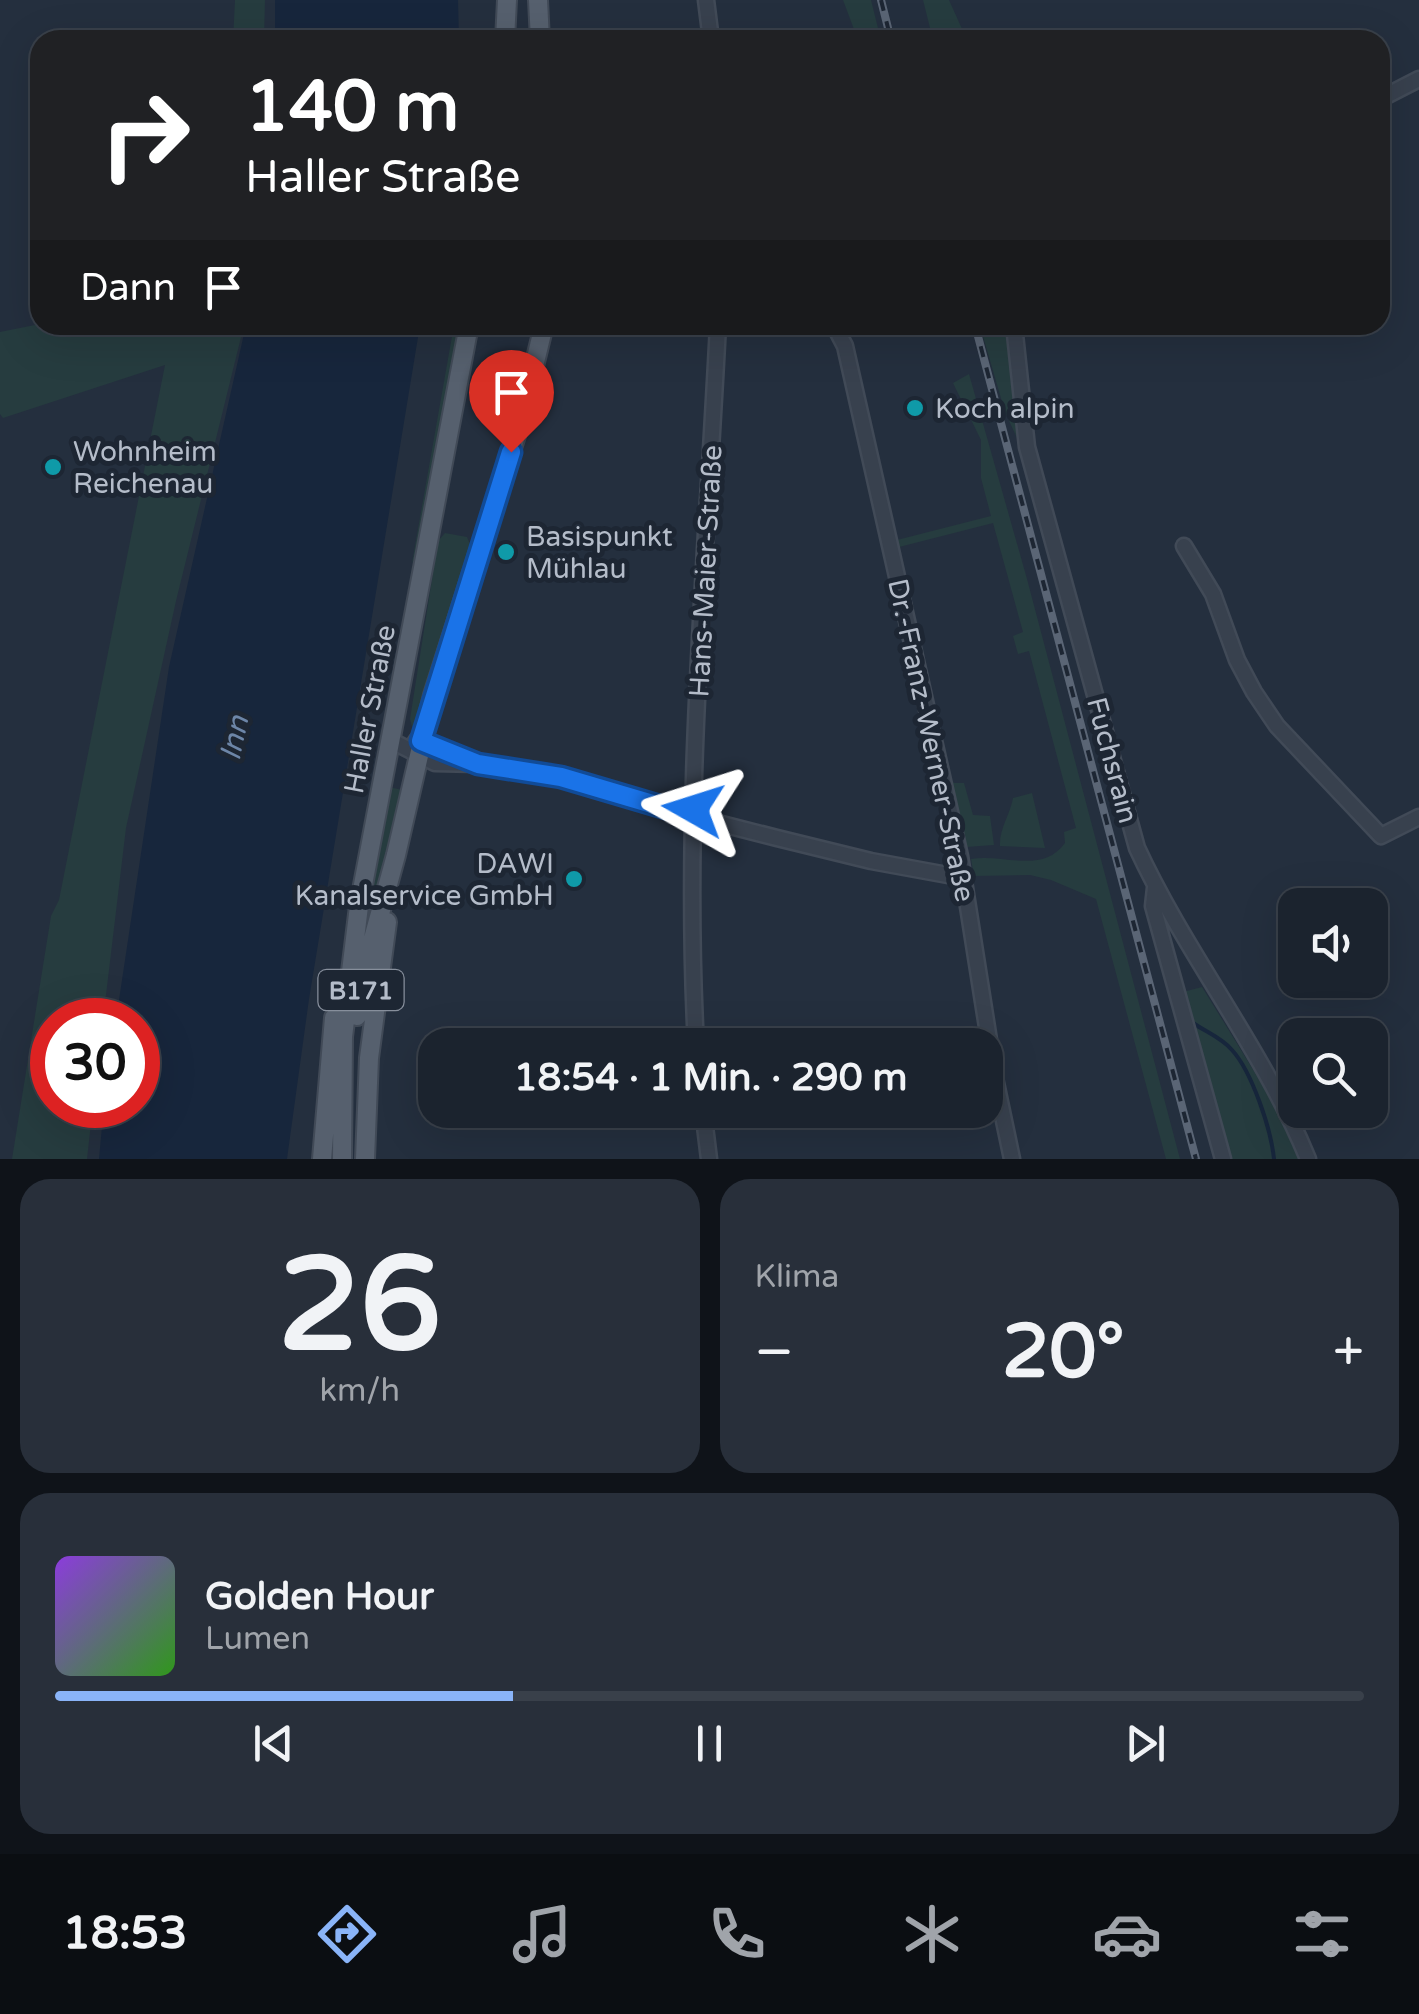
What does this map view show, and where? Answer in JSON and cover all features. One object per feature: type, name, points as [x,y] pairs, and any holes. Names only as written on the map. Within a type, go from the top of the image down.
[{"type":"main road","points":[[505,30],[506,0]]},
{"type":"main road","points":[[538,0],[540,30]]},
{"type":"main road","name":"Haller Straße","points":[[342,1159],[343,1037],[358,906],[467,335]]},
{"type":"main road","name":"Haller Straße","points":[[343,1106],[362,982],[391,877],[419,748],[475,541],[521,420],[542,335]]},
{"type":"main road","points":[[430,535],[447,525]]},
{"type":"main road","name":"Haller Straße","points":[[365,1159],[369,1058],[391,877]]},
{"type":"main road","points":[[322,1159],[332,1030],[358,906]]},
{"type":"street","points":[[706,0],[710,30]]},
{"type":"street","points":[[1390,94],[1419,79]]},
{"type":"street","name":"Hans-Maier-Straße","points":[[695,1028],[693,816],[717,335]]},
{"type":"street","name":"Dr.-Franz-Werner-Straße","points":[[839,335],[845,346],[964,878],[989,1044],[1012,1159]]},
{"type":"street","name":"Fuchsrain","points":[[1015,335],[1027,447],[1137,848],[1156,887],[1286,1106],[1308,1159]]},
{"type":"street","points":[[1184,546],[1214,594],[1242,671],[1277,726],[1381,836],[1419,817]]},
{"type":"street","points":[[390,740],[478,764],[561,777],[693,816],[870,860],[964,878]]},
{"type":"street","points":[[1156,887],[1153,906],[1224,1159]]},
{"type":"street","points":[[705,1128],[709,1159]]},
{"type":"green space","points":[[235,0],[265,0],[264,30],[234,30]]},
{"type":"green space","points":[[843,0],[871,0],[878,30],[854,30]]},
{"type":"green space","points":[[923,0],[949,0],[962,30],[930,30]]},
{"type":"green space","points":[[30,326],[30,335],[242,335],[176,601],[126,828],[106,998],[38,998],[51,916],[59,900],[165,365],[3,418],[0,332]]},
{"type":"green space","points":[[452,335],[459,335],[419,551],[412,563]]},
{"type":"green space","points":[[983,335],[1010,335],[1023,451],[1005,412]]},
{"type":"green space","points":[[969,374],[1180,1159],[1166,1159],[1096,899],[1030,875],[974,876],[971,859],[1045,858],[1065,843],[1064,832],[1076,828],[1029,651],[1018,654],[1013,636],[1023,632],[993,523],[899,547],[897,540],[991,516],[981,478],[981,440],[953,383]]},
{"type":"green space","points":[[445,533],[467,537],[472,549],[414,734],[410,719],[438,541]]},
{"type":"green space","points":[[951,780],[964,783],[973,815],[990,816],[994,845],[966,847]]},
{"type":"green space","points":[[388,787],[403,790],[374,909],[356,962]]},
{"type":"green space","points":[[1032,793],[1045,848],[1000,846],[1013,798]]},
{"type":"green space","points":[[1202,987],[1278,1110],[1278,1128],[1285,1128],[1298,1159],[1228,1159],[1183,992]]},
{"type":"green space","points":[[30,1047],[30,1128],[90,1128],[87,1159],[12,1159]]},
{"type":"water","points":[[275,0],[458,0],[459,30],[275,30]]},
{"type":"water","name":"Inn","points":[[244,335],[418,335],[309,999],[287,1159],[99,1159],[102,1128],[160,1128],[160,998],[119,998],[169,667]]},
{"type":"waterway","points":[[1193,1023],[1224,1042],[1247,1072],[1269,1132],[1274,1159]]},
{"type":"railway","points":[[881,0],[888,30]]},
{"type":"railway","points":[[978,335],[1196,1159]]},
{"type":"place","name":"Koch alpin","points":[[915,408]]},
{"type":"place","name":"Wohnheim Reichenau","points":[[53,467]]},
{"type":"place","name":"Basispunkt Mühlau","points":[[506,552]]},
{"type":"place","name":"DAWI Kanalservice GmbH","points":[[574,879]]},
{"type":"route","points":[[511,452],[421,741],[478,764],[561,777],[693,816],[693,809]]}]
